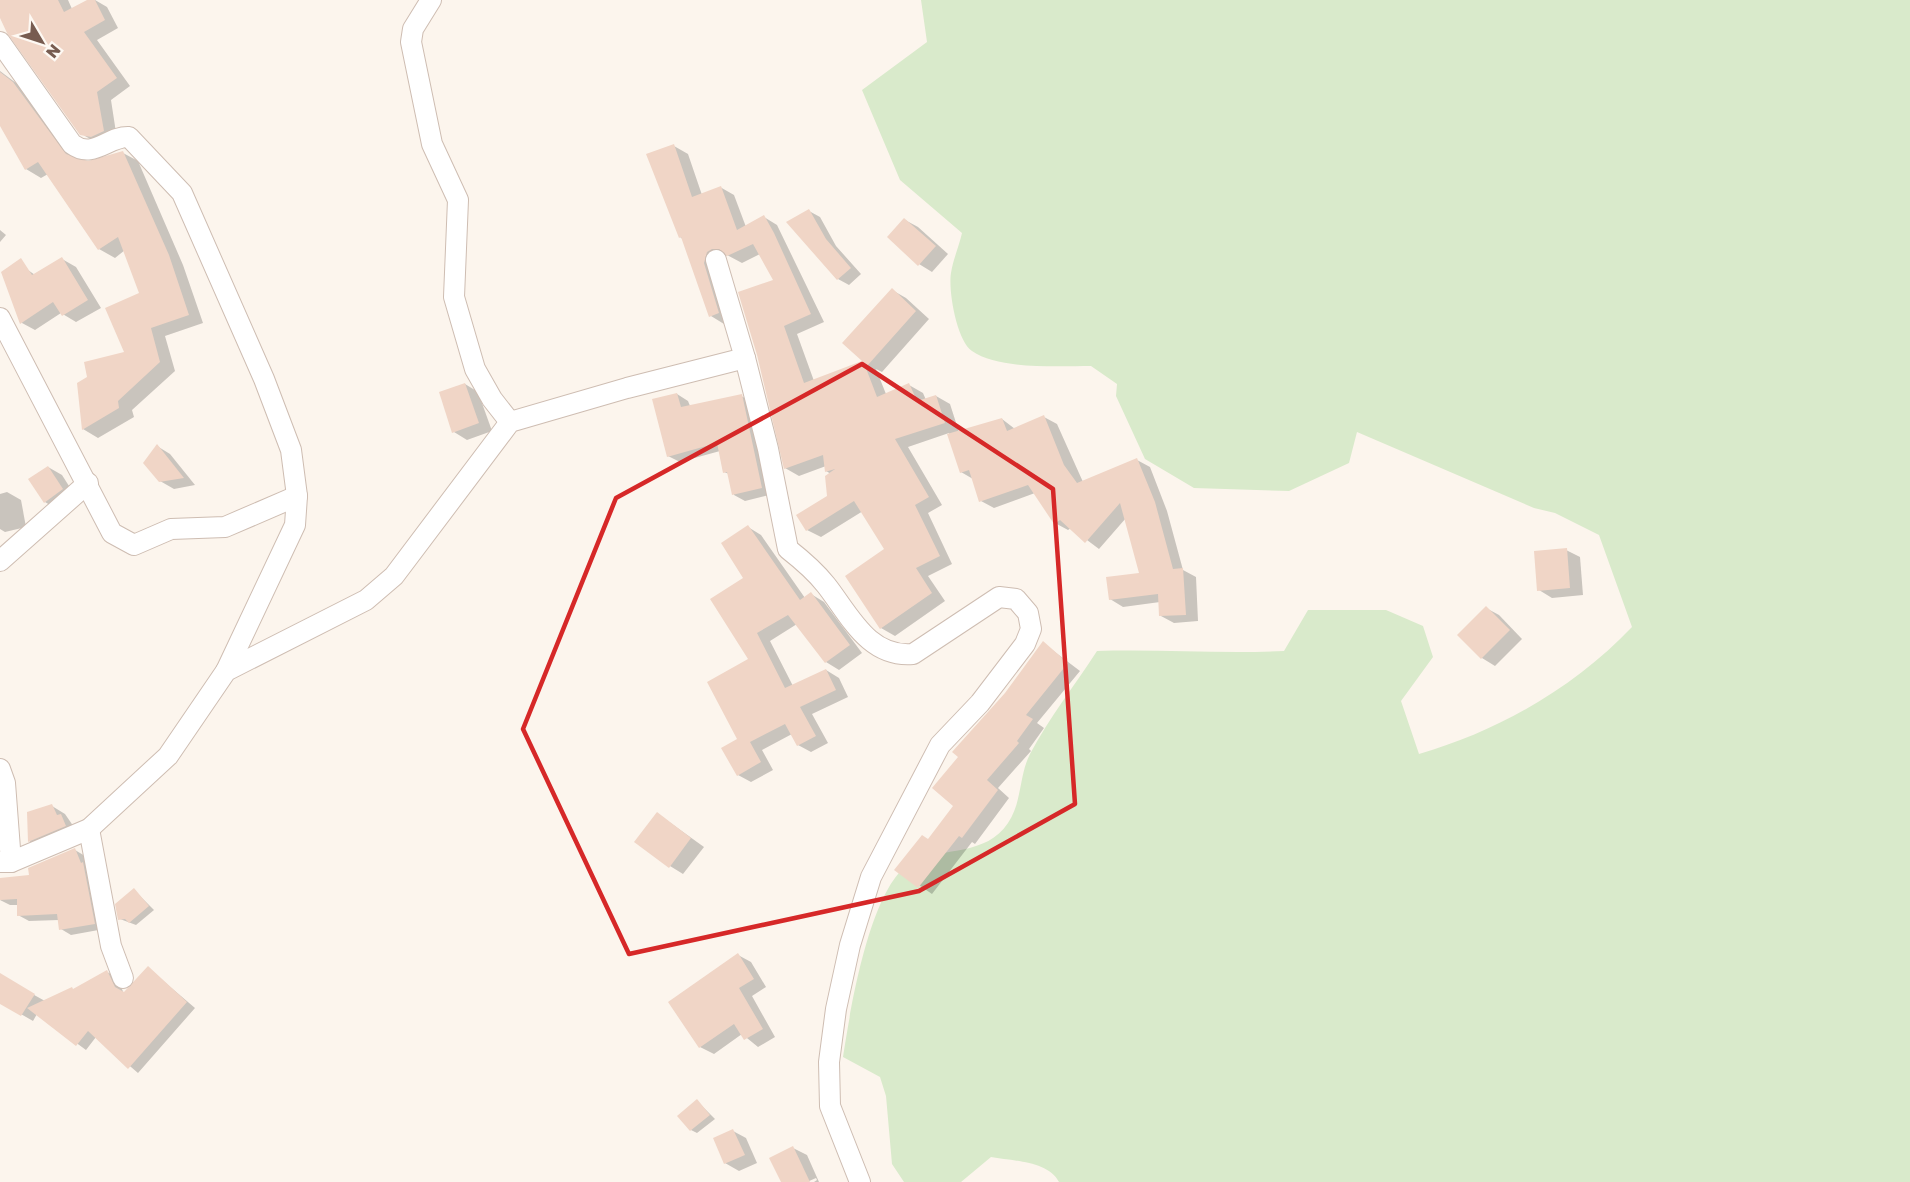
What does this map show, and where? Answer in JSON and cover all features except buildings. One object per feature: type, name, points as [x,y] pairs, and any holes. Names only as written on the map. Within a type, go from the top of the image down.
[{"type":"street","points":[[431,0],[413,29],[411,42],[432,144],[458,200],[454,297],[475,369],[492,399],[510,422]]},
{"type":"street","points":[[0,42],[72,144],[80,150],[88,151],[119,136],[129,137],[182,193],[291,450],[297,496],[295,525],[226,671],[168,756],[89,829],[5,862],[5,783],[0,768]]},
{"type":"street","points":[[716,260],[745,358],[768,449],[788,549],[811,567],[854,626],[884,650],[900,655],[913,654],[999,597],[1016,599],[1028,613],[1031,629],[1025,644],[980,703],[940,746],[867,888],[850,945],[836,1009],[829,1062],[830,1106],[860,1182]]},
{"type":"street","points":[[0,318],[112,532],[134,545],[171,529],[225,526],[297,496]]},
{"type":"street","points":[[226,671],[366,600],[394,576],[510,422],[627,388],[745,358]]},
{"type":"street","points":[[0,561],[88,483]]},
{"type":"street","points":[[89,829],[111,946],[123,978]]},
{"type":"highlighted area","points":[[862,364],[1053,489],[1075,804],[919,891],[629,954],[523,729],[616,498]]},
{"type":"green space","points":[[921,0],[1910,0],[1910,1182],[1059,1182],[1054,1175],[1038,1166],[991,1157],[961,1182],[904,1182],[892,1164],[886,1096],[880,1077],[843,1057],[857,981],[874,920],[885,894],[899,873],[914,861],[977,846],[999,834],[1013,815],[1030,754],[1097,651],[1284,651],[1308,610],[1386,610],[1423,626],[1433,657],[1401,701],[1419,754],[1478,733],[1534,704],[1586,669],[1632,627],[1599,535],[1555,513],[1534,508],[1357,432],[1349,463],[1289,491],[1194,488],[1145,459],[1116,396],[1117,384],[1091,366],[1013,364],[984,357],[972,351],[958,327],[950,281],[962,233],[900,180],[862,90],[927,42]]}]
